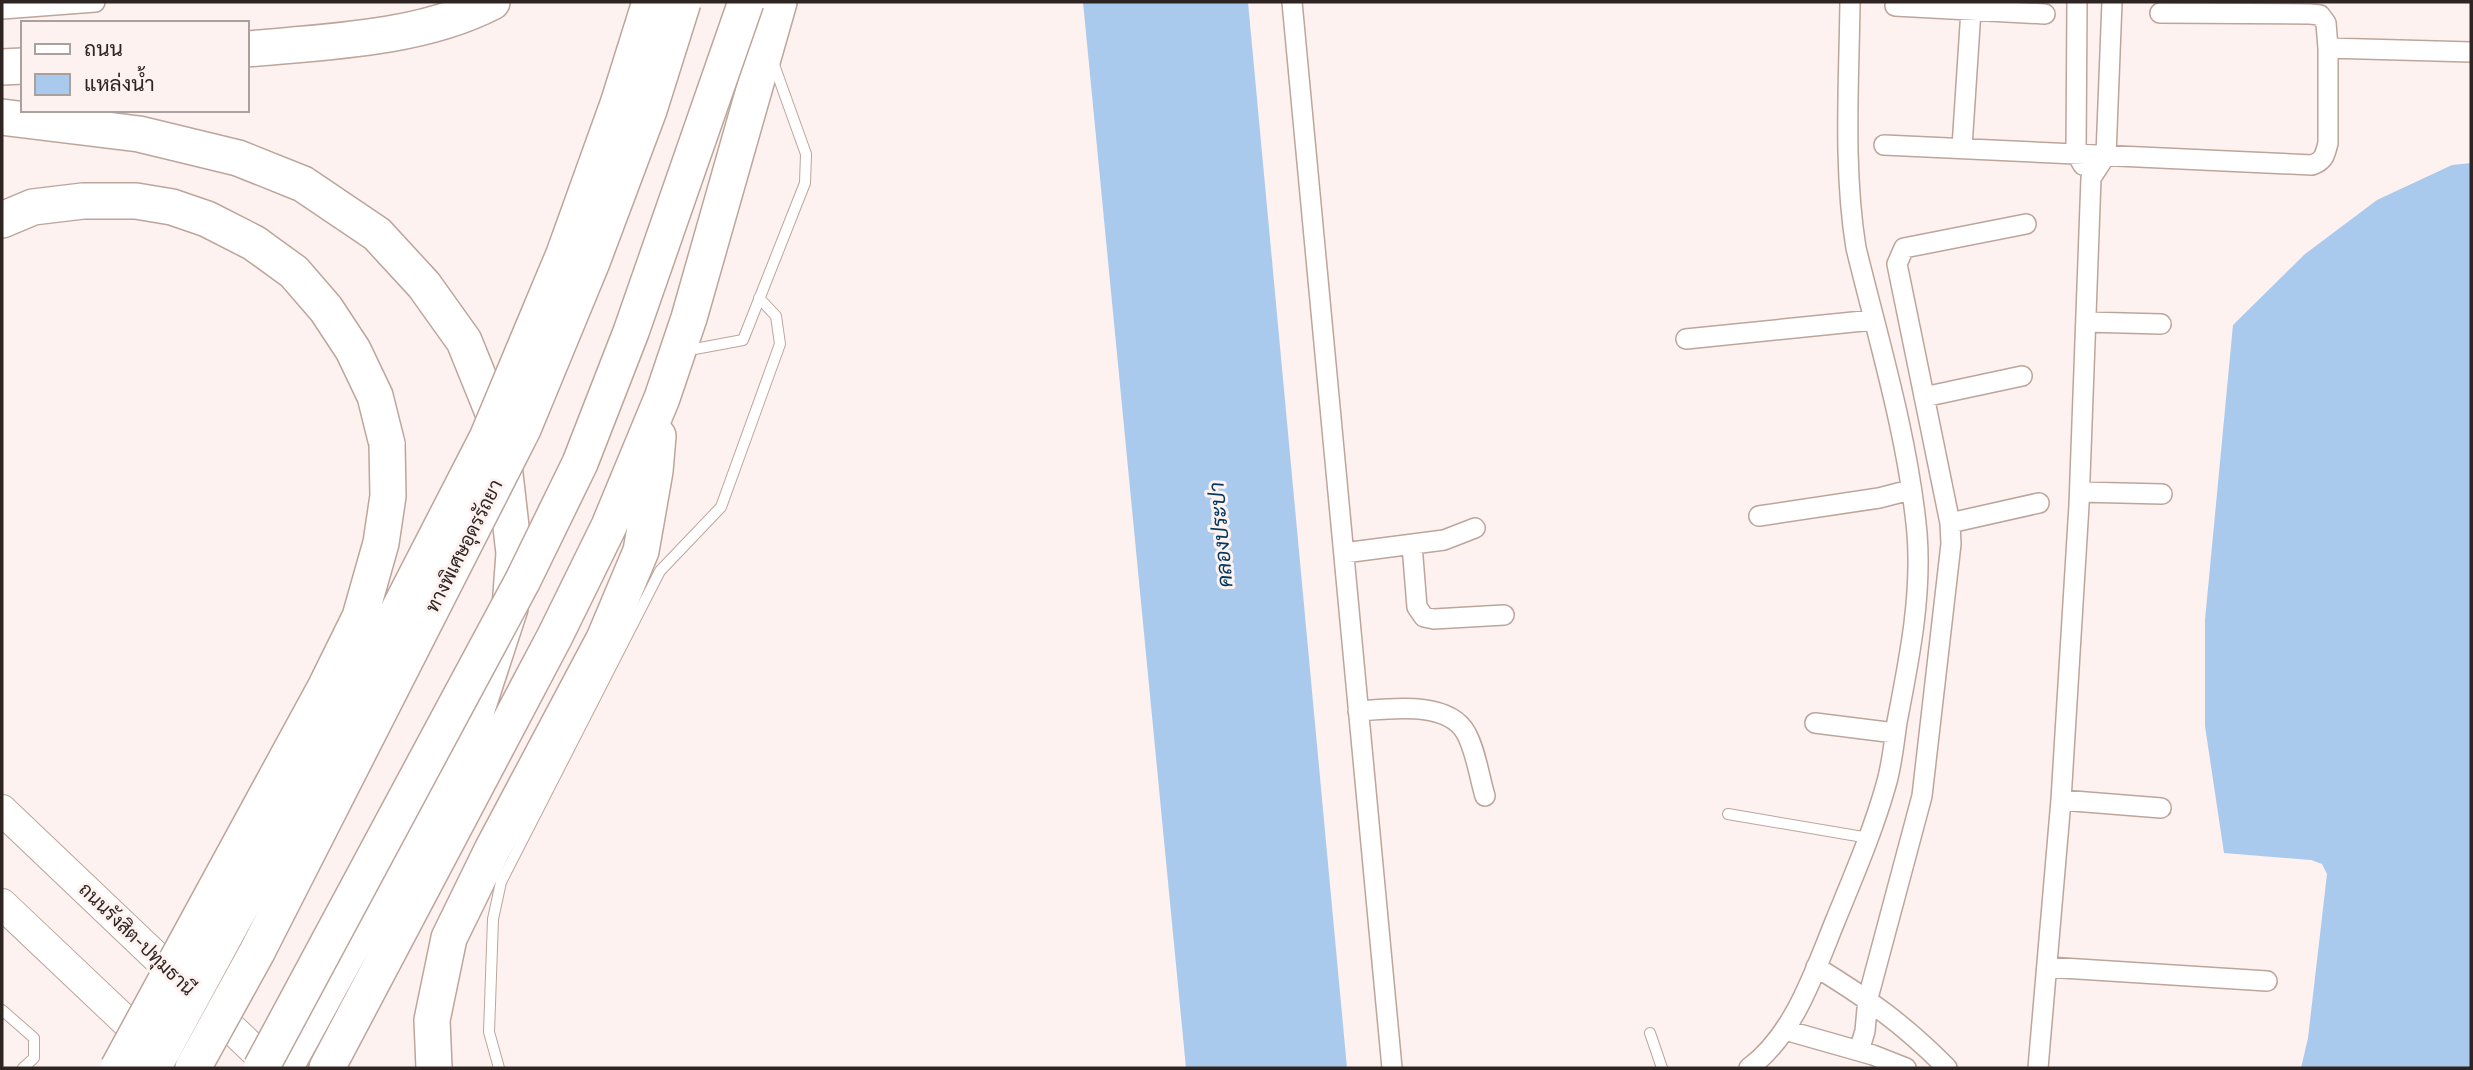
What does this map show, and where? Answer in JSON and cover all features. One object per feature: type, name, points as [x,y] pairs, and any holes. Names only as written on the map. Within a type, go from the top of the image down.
[{"type":"highway","points":[[248,49],[345,41],[426,26],[492,2]]},
{"type":"highway","points":[[153,1068],[342,720],[487,438],[564,254],[618,104],[650,2]]},
{"type":"highway","name":"ทางพิเศษอุดรรัถยา","points":[[193,1068],[257,952],[523,429],[592,262],[649,110],[683,2]]},
{"type":"highway","points":[[261,1068],[523,580],[580,463],[631,332],[746,2]]},
{"type":"highway","points":[[327,1068],[555,636],[609,526],[662,398],[677,352],[779,2]]},
{"type":"highway","points":[[2,67],[21,66]]},
{"type":"highway","points":[[2,117],[139,134],[238,158],[303,184],[377,234],[424,285],[464,341],[500,430],[514,553],[510,608],[477,709],[442,781],[285,1068]]},
{"type":"highway","points":[[2,220],[33,207],[83,201],[136,201],[172,207],[207,219],[254,243],[294,272],[326,309],[353,350],[375,396],[387,444],[388,496],[383,531],[360,617],[326,686],[118,1068]]},
{"type":"highway","points":[[434,1068],[432,1020],[449,938],[492,850],[604,639],[641,551],[655,471],[662,398]]},
{"type":"main road","name":"ถนนรังสิต-ปทุมธานี","points":[[2,810],[273,1068]]},
{"type":"main road","points":[[5,913],[175,1068]]},
{"type":"street","points":[[2,9],[95,2]]},
{"type":"street","points":[[1292,2],[1392,1068]]},
{"type":"street","points":[[1749,1068],[1785,1030],[1816,967],[1869,838],[1887,783],[1914,631],[1917,534],[1900,432],[1851,222],[1850,2]]},
{"type":"street","points":[[2077,2],[2076,153],[2091,178]]},
{"type":"street","points":[[2038,1068],[2061,800],[2080,492],[2091,178],[2106,155],[2112,2]]},
{"type":"street","points":[[1895,6],[2045,14]]},
{"type":"street","points":[[1962,148],[1971,10]]},
{"type":"street","points":[[1884,145],[2312,165],[2321,162],[2328,143],[2328,48],[2326,23],[2320,15],[2160,13]]},
{"type":"street","points":[[2328,48],[2471,52]]},
{"type":"street","points":[[1859,1051],[1865,1031],[1868,998],[1922,796],[1951,544],[1950,523],[1899,277],[1900,255],[1904,248],[1914,245],[2026,224]]},
{"type":"street","points":[[1686,339],[1873,320]]},
{"type":"street","points":[[2085,322],[2161,324]]},
{"type":"street","points":[[1924,397],[2022,376]]},
{"type":"street","points":[[1759,516],[1879,498],[1910,490]]},
{"type":"street","points":[[2080,492],[2162,494]]},
{"type":"street","points":[[1950,523],[2039,503]]},
{"type":"street","points":[[1345,553],[1444,540],[1475,528]]},
{"type":"street","points":[[1412,545],[1418,607],[1424,618],[1504,615]]},
{"type":"street","points":[[1358,710],[1400,708],[1451,716],[1466,732],[1485,796]]},
{"type":"street","points":[[1815,723],[1895,733]]},
{"type":"street","points":[[2061,800],[2161,808]]},
{"type":"street","points":[[1816,967],[1868,998],[1918,1039],[1947,1068]]},
{"type":"street","points":[[2047,967],[2267,981]]},
{"type":"street","points":[[1785,1030],[1859,1051],[1906,1068]]},
{"type":"lane","points":[[677,352],[743,340],[805,183],[806,154],[767,45]]},
{"type":"lane","points":[[499,1068],[489,1032],[493,919],[501,882],[660,571],[721,507],[780,344],[776,316],[759,298]]},
{"type":"lane","points":[[1728,814],[1869,838]]},
{"type":"lane","points":[[2,1010],[34,1038],[34,1058],[23,1068]]},
{"type":"lane","points":[[1650,1033],[1662,1068]]},
{"type":"water","name":"คลองประปา","points":[[1083,2],[1248,2],[1347,1068],[1186,1068]]},
{"type":"water","points":[[2471,163],[2471,1068],[2301,1068],[2308,1038],[2327,874],[2322,864],[2311,860],[2224,853],[2205,726],[2205,620],[2233,325],[2305,254],[2377,200],[2452,165]]}]
